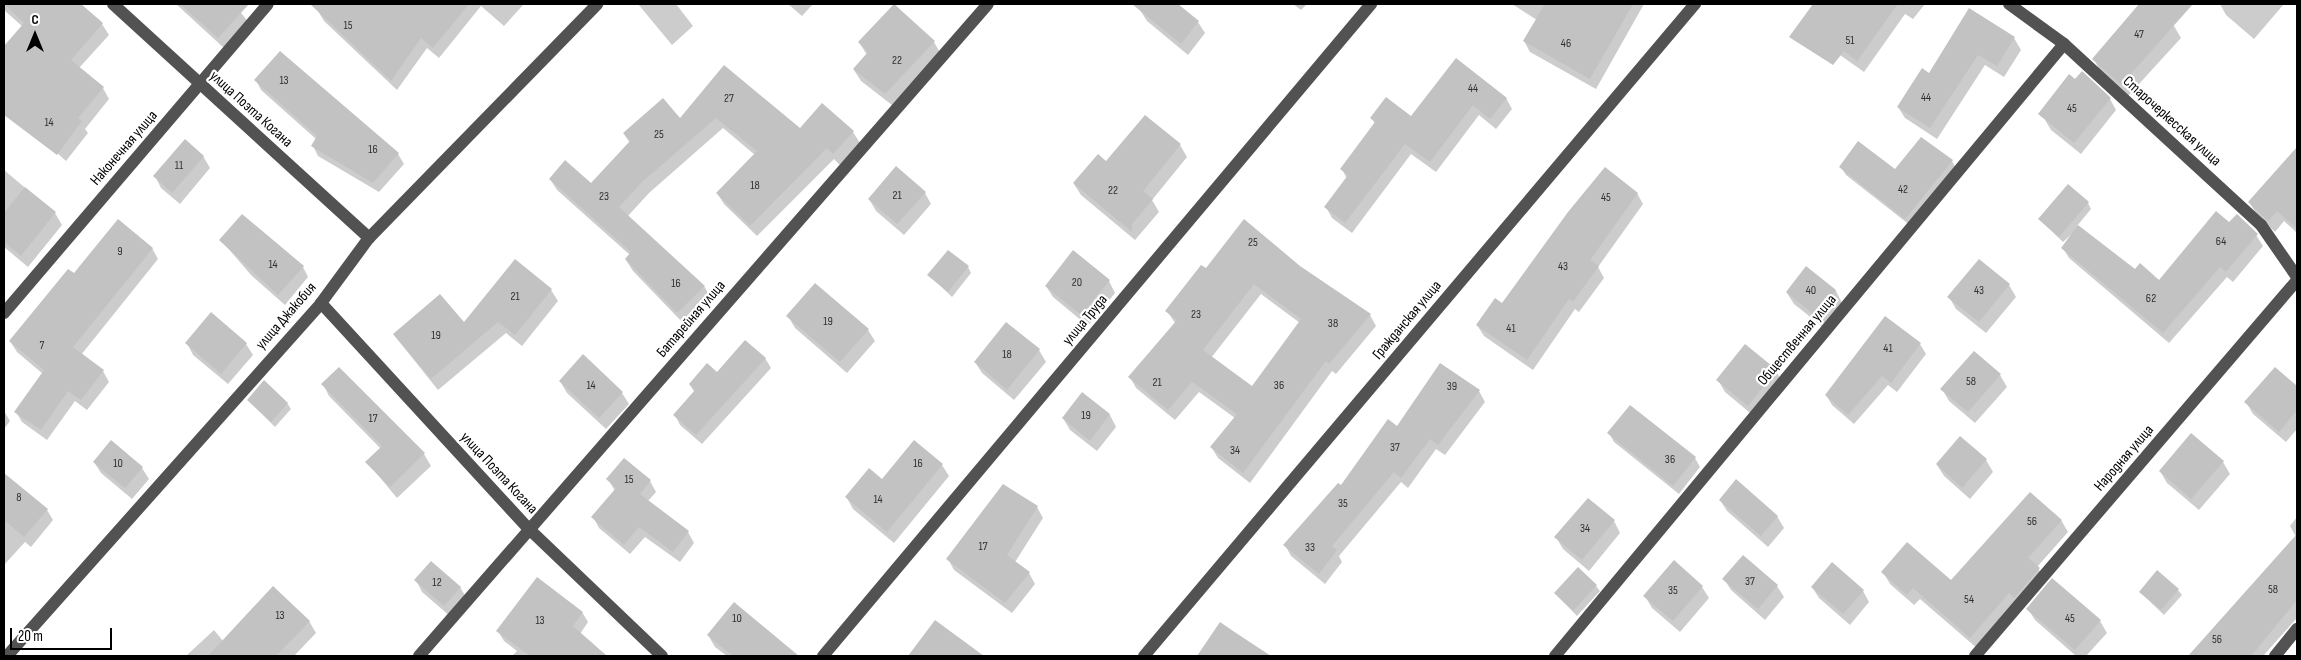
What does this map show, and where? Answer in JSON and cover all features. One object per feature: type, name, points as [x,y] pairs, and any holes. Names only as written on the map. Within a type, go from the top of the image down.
[{"type":"street","name":"улица Поэта Когана","points":[[112,4],[369,238]]},
{"type":"street","name":"Наконечная улица","points":[[4,313],[268,4]]},
{"type":"street","name":"улица Джакобия","points":[[7,656],[321,303],[369,238],[597,4]]},
{"type":"street","name":"Батарейная улица","points":[[419,656],[988,4]]},
{"type":"street","name":"улица Труда","points":[[823,656],[1372,4]]},
{"type":"street","name":"Гражданская улица","points":[[1144,656],[1695,4]]},
{"type":"street","name":"Старочеркесская улица","points":[[2009,4],[2064,44],[2261,225],[2297,279]]},
{"type":"street","name":"Общественная улица","points":[[1555,656],[2064,44]]},
{"type":"street","name":"Народная улица","points":[[1975,656],[2297,279]]},
{"type":"street","name":"улица Поэта Когана","points":[[321,303],[529,529],[662,656]]},
{"type":"street","points":[[2274,656],[2297,629]]},
{"type":"building","points":[[4,4],[81,4],[103,23],[71,60],[104,87],[78,118],[82,121],[57,155],[4,115],[4,46],[24,23]]},
{"type":"building","points":[[180,4],[249,4],[218,38]]},
{"type":"building","points":[[310,4],[469,4],[433,48],[421,38],[391,81]]},
{"type":"building","points":[[894,4],[935,41],[885,94],[853,69],[868,52],[858,42]]},
{"type":"building","points":[[1132,4],[1178,4],[1199,21],[1181,44]]},
{"type":"building","points":[[1545,4],[1633,4],[1590,79],[1523,41]]},
{"type":"building","points":[[1813,4],[1898,4],[1857,61],[1844,51],[1833,65],[1789,37]]},
{"type":"building","points":[[2139,4],[2193,4],[2121,85],[2092,59]]},
{"type":"building","points":[[1969,8],[2015,37],[1997,66],[1978,55],[1930,128],[1897,107],[1922,68],[1929,73]]},
{"type":"building","points":[[280,51],[399,153],[373,183],[311,146],[317,136],[254,80]]},
{"type":"building","points":[[1456,58],[1507,98],[1490,119],[1473,105],[1430,162],[1405,144],[1345,223],[1324,207],[1348,175],[1340,169],[1375,122],[1370,118],[1386,97],[1411,116]]},
{"type":"building","points":[[724,65],[800,128],[822,103],[854,131],[833,154],[827,148],[750,226],[716,193],[757,151],[716,118],[642,182],[619,207],[705,286],[677,313],[625,259],[631,252],[549,179],[565,160],[591,183],[630,141],[623,133],[663,98],[680,118]]},
{"type":"building","points":[[2082,71],[2111,98],[2074,143],[2038,114],[2069,74],[2075,79]]},
{"type":"building","points":[[1145,115],[1181,144],[1143,191],[1153,199],[1132,224],[1132,232],[1073,183],[1098,154],[1106,161]]},
{"type":"building","points":[[1921,137],[1953,160],[1905,219],[1839,167],[1858,141],[1895,169]]},
{"type":"building","points":[[185,139],[204,156],[172,193],[153,176]]},
{"type":"building","points":[[2297,147],[2297,229],[2277,211],[2268,221],[2248,202]]},
{"type":"building","points":[[896,166],[926,192],[897,224],[868,199]]},
{"type":"building","points":[[1605,167],[1638,193],[1590,260],[1599,266],[1573,302],[1569,299],[1527,360],[1476,325],[1495,298],[1502,303],[1568,212]]},
{"type":"building","points":[[2068,184],[2089,202],[2059,237],[2038,219]]},
{"type":"building","points":[[25,187],[56,212],[21,256],[4,242],[4,213]]},
{"type":"building","points":[[2216,211],[2229,222],[2237,214],[2258,234],[2226,272],[2220,267],[2163,333],[2061,248],[2078,225],[2135,269],[2140,263],[2159,280]]},
{"type":"building","points":[[242,214],[304,266],[278,295],[219,240]]},
{"type":"building","points":[[118,219],[153,248],[73,347],[104,370],[81,400],[68,391],[41,430],[14,412],[44,370],[9,341],[68,269],[74,273]]},
{"type":"building","points":[[1244,219],[1300,266],[1371,314],[1329,364],[1326,361],[1243,473],[1210,447],[1237,414],[1192,382],[1168,410],[1128,377],[1177,320],[1165,311],[1201,265],[1206,268]],"holes":[[[1254,284],[1301,319],[1252,386],[1203,350]]]},
{"type":"building","points":[[948,250],[969,266],[948,292],[927,275]]},
{"type":"building","points":[[1073,250],[1110,280],[1081,315],[1045,286]]},
{"type":"building","points":[[515,259],[552,289],[515,335],[498,322],[431,379],[393,334],[440,294],[464,322]]},
{"type":"building","points":[[1979,259],[2010,284],[1979,322],[1947,297]]},
{"type":"building","points":[[1806,266],[1836,290],[1816,316],[1786,292]]},
{"type":"building","points":[[815,283],[869,329],[840,362],[786,316]]},
{"type":"building","points":[[211,312],[247,343],[221,374],[185,343]]},
{"type":"building","points":[[1885,316],[1921,343],[1891,383],[1882,376],[1848,415],[1825,395]]},
{"type":"building","points":[[1006,322],[1040,349],[1007,390],[974,362]]},
{"type":"building","points":[[745,340],[766,358],[696,435],[673,415],[695,390],[689,384],[707,363],[717,372]]},
{"type":"building","points":[[1745,344],[1777,370],[1748,406],[1716,380]]},
{"type":"building","points":[[1974,351],[2001,374],[1968,412],[1940,389]]},
{"type":"building","points":[[583,354],[623,392],[599,418],[559,381]]},
{"type":"building","points":[[1440,363],[1480,390],[1438,445],[1430,439],[1401,478],[1394,472],[1332,546],[1337,550],[1319,574],[1283,545],[1338,483],[1341,485],[1388,419],[1397,426]]},
{"type":"building","points":[[339,367],[425,453],[390,487],[365,462],[382,446],[321,384]]},
{"type":"building","points":[[2275,367],[2297,386],[2297,410],[2279,432],[2244,402]]},
{"type":"building","points":[[264,380],[288,403],[271,422],[247,400]]},
{"type":"building","points":[[1082,392],[1110,414],[1090,441],[1062,418]]},
{"type":"building","points":[[1630,405],[1696,457],[1673,486],[1607,433]]},
{"type":"building","points":[[2191,433],[2224,461],[2191,499],[2159,471]]},
{"type":"building","points":[[1960,436],[1987,459],[1962,488],[1936,464]]},
{"type":"building","points":[[111,440],[143,467],[125,488],[93,462]]},
{"type":"building","points":[[914,440],[943,464],[887,532],[845,497],[869,468],[882,479]]},
{"type":"building","points":[[624,458],[651,480],[640,494],[689,531],[673,552],[639,527],[624,545],[591,517],[616,488],[606,479]]},
{"type":"building","points":[[4,473],[48,509],[24,537],[4,520]]},
{"type":"building","points":[[1736,479],[1778,516],[1761,536],[1719,500]]},
{"type":"building","points":[[1003,484],[1038,506],[1007,555],[1030,572],[1005,603],[946,559]]},
{"type":"building","points":[[2030,492],[2062,520],[2028,558],[2040,568],[2014,598],[2009,593],[1970,638],[1913,588],[1907,595],[1881,572],[1907,542],[1951,580]]},
{"type":"building","points":[[1588,498],[1615,520],[1582,560],[1554,537]]},
{"type":"building","points":[[2297,534],[2297,600],[2251,656],[2188,656]]},
{"type":"building","points":[[1743,555],[1778,585],[1758,609],[1722,579]]},
{"type":"building","points":[[1674,560],[1703,586],[1673,621],[1643,596]]},
{"type":"building","points":[[431,561],[461,587],[444,606],[414,580]]},
{"type":"building","points":[[1832,562],[1864,590],[1843,614],[1811,587]]},
{"type":"building","points":[[1578,567],[1597,585],[1573,611],[1554,593]]},
{"type":"building","points":[[2157,570],[2179,589],[2161,610],[2139,592]]},
{"type":"building","points":[[537,577],[583,612],[573,626],[607,656],[530,656],[496,631]]},
{"type":"building","points":[[2052,578],[2101,620],[2075,650],[2026,609]]},
{"type":"building","points":[[273,586],[310,621],[276,656],[208,656]]},
{"type":"building","points":[[734,602],[799,656],[733,656],[707,635]]},
{"type":"building","points":[[935,620],[984,656],[908,656]]},
{"type":"building","points":[[1220,622],[1236,633],[1271,656],[1197,656]]}]
